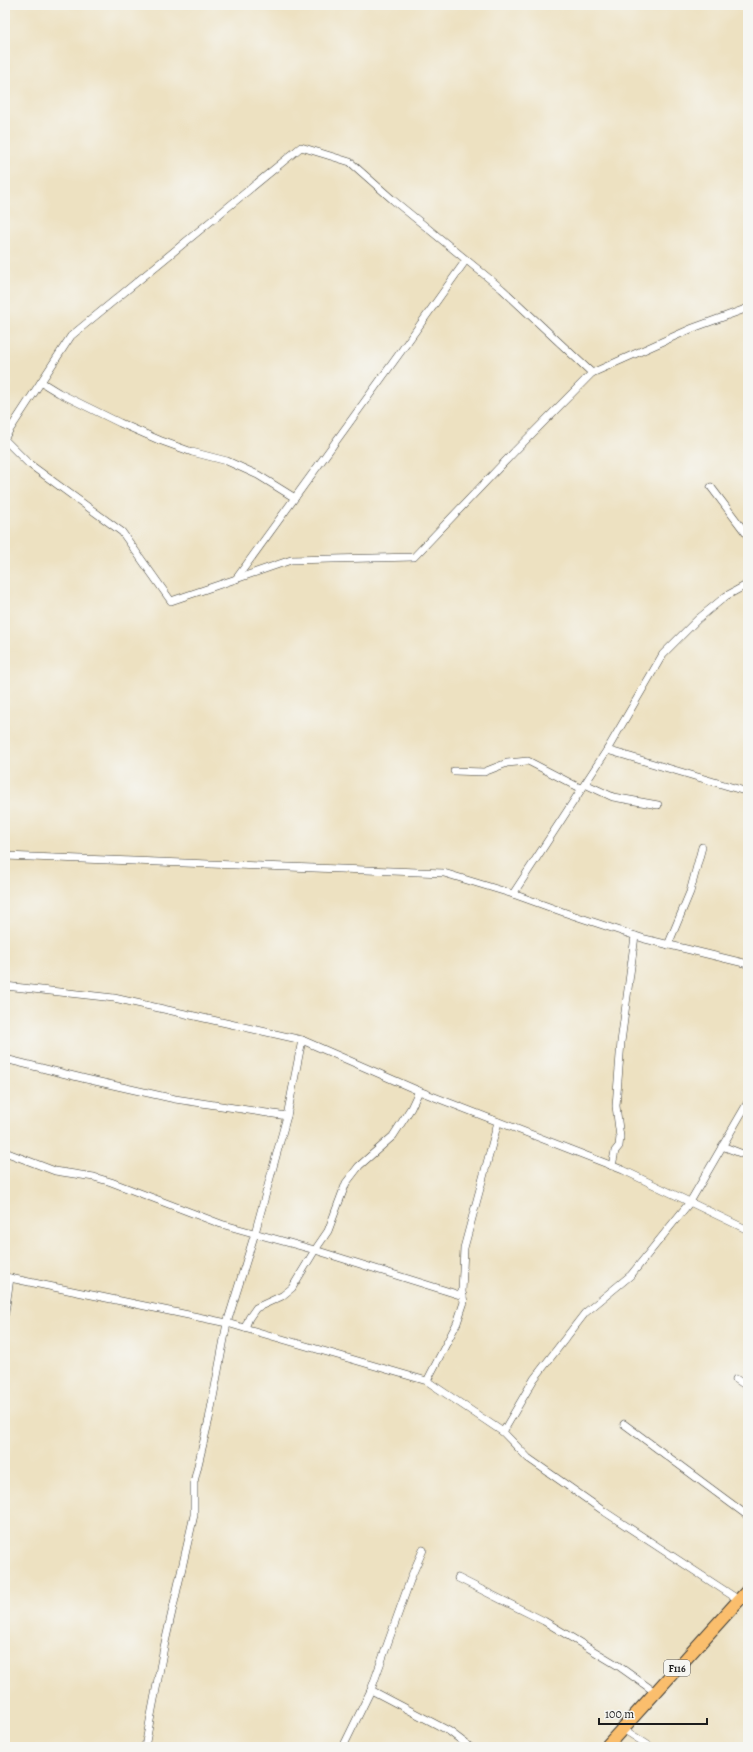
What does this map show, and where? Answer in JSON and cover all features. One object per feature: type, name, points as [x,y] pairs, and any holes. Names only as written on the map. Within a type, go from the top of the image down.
[{"type":"main road","name":"F116","points":[[606,1747],[748,1590]]},
{"type":"street","points":[[592,373],[502,289],[393,200],[350,162],[301,147],[71,336],[5,438],[28,463],[122,532],[171,600],[291,560],[414,557],[515,450],[592,373],[693,328],[748,308]]},
{"type":"street","points":[[236,579],[466,260]]},
{"type":"street","points":[[41,382],[60,393],[159,440],[192,452],[233,464],[258,475],[295,498]]},
{"type":"street","points":[[711,487],[748,536]]},
{"type":"street","points":[[513,894],[607,750],[663,654],[698,619],[726,596],[748,584]]},
{"type":"street","points":[[607,750],[748,792]]},
{"type":"street","points":[[454,771],[484,772],[507,763],[528,762],[613,797],[658,805]]},
{"type":"street","points":[[668,945],[690,892],[702,847]]},
{"type":"street","points":[[5,856],[444,873],[513,894],[634,936],[748,964]]},
{"type":"street","points":[[612,1166],[615,1151],[619,1146],[620,1137],[616,1106],[622,1035],[634,936]]},
{"type":"street","points":[[5,986],[114,998],[302,1040],[419,1091],[612,1166],[748,1230]]},
{"type":"street","points":[[145,1747],[164,1647],[194,1515],[194,1482],[210,1419],[227,1323],[256,1233],[287,1116],[302,1040]]},
{"type":"street","points":[[5,1059],[175,1099],[287,1116]]},
{"type":"street","points":[[245,1328],[248,1318],[256,1308],[282,1296],[292,1288],[314,1250],[328,1231],[346,1183],[359,1166],[396,1132],[411,1108],[419,1091]]},
{"type":"street","points":[[503,1432],[534,1379],[585,1313],[631,1275],[690,1202],[748,1102]]},
{"type":"street","points":[[427,1381],[457,1323],[464,1302],[462,1292],[464,1248],[498,1122]]},
{"type":"street","points":[[722,1146],[748,1156]]},
{"type":"street","points":[[5,1152],[55,1171],[94,1177],[111,1182],[221,1224],[314,1250],[463,1296]]},
{"type":"street","points":[[5,1313],[8,1277],[227,1323],[427,1381],[503,1432],[528,1458],[605,1512],[739,1600]]},
{"type":"street","points":[[736,1379],[748,1387]]},
{"type":"street","points":[[624,1424],[748,1516]]},
{"type":"street","points":[[343,1747],[371,1690],[412,1575],[423,1550]]},
{"type":"street","points":[[458,1578],[544,1621],[617,1665],[655,1692]]},
{"type":"street","points":[[371,1690],[449,1731],[470,1747]]},
{"type":"street","points":[[622,1729],[651,1747]]}]
